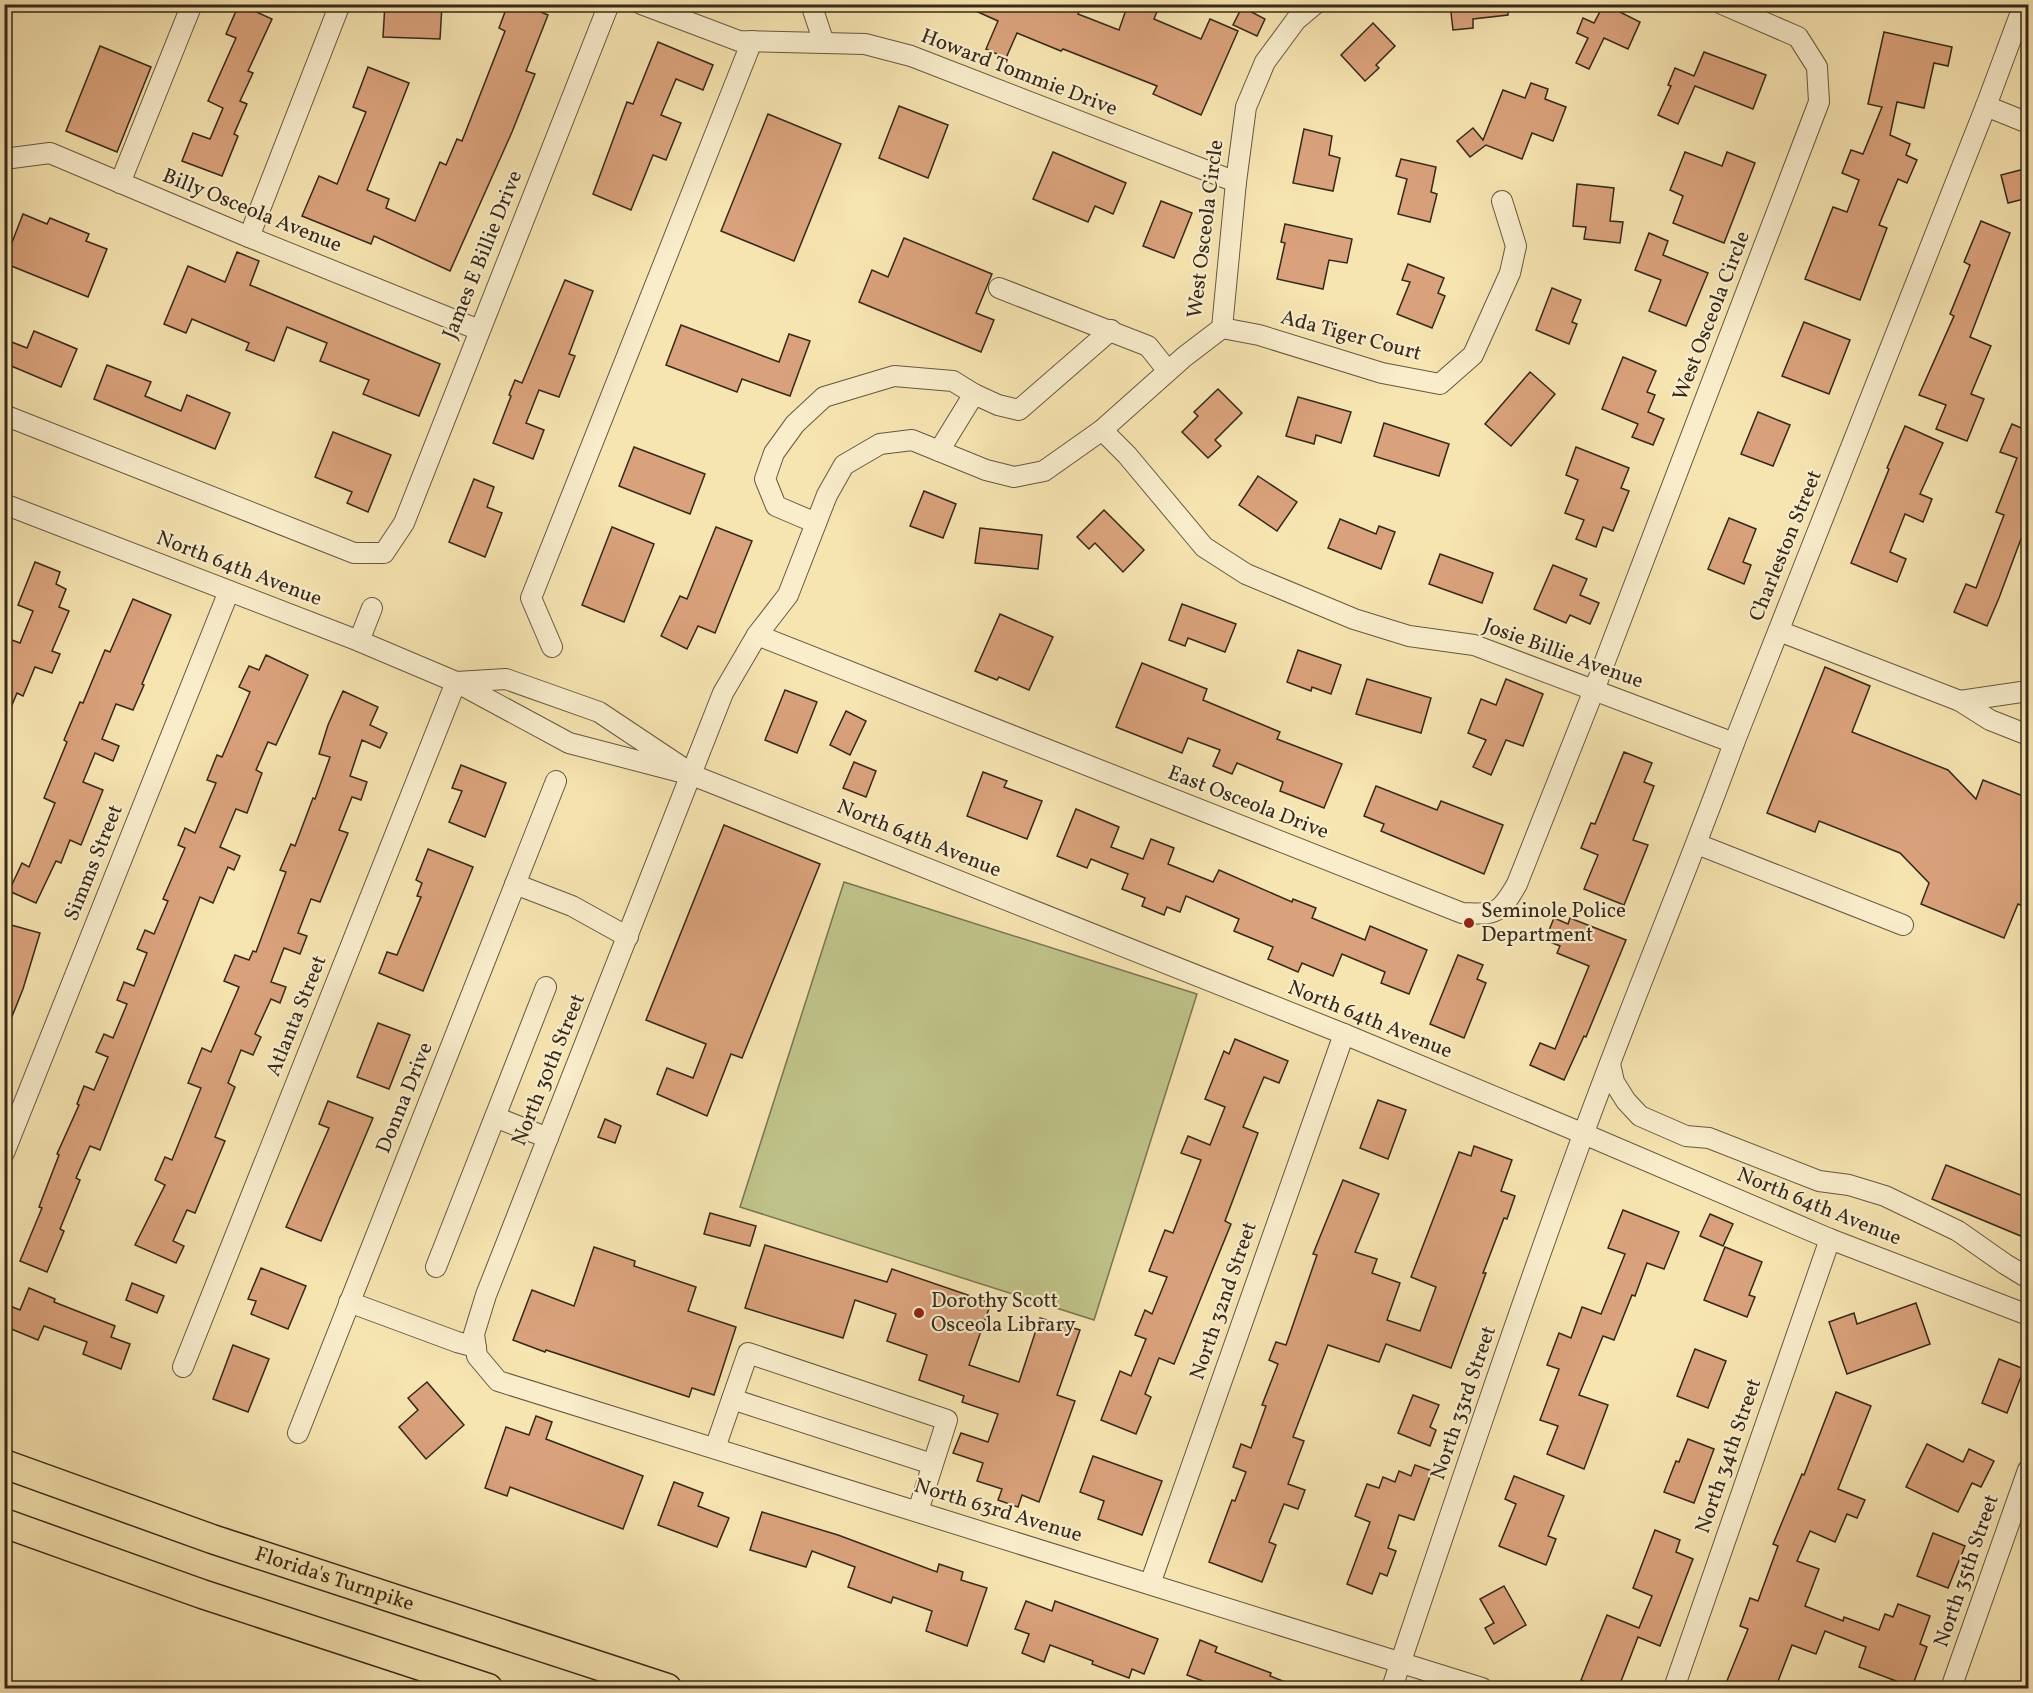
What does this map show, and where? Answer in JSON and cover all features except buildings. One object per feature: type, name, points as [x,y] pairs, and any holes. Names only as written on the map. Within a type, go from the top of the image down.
[{"type":"highway","name":"Florida's Turnpike","points":[[4,1464],[212,1539],[667,1689]]},
{"type":"highway","points":[[4,1523],[202,1594],[488,1689]]},
{"type":"street","points":[[120,183],[192,4]]},
{"type":"street","points":[[249,237],[340,4]]},
{"type":"street","name":"James E Billie Drive","points":[[4,415],[354,553],[384,553],[404,523],[609,4]]},
{"type":"street","name":"Howard Tommie Drive","points":[[641,4],[739,41],[865,44],[911,56],[1236,182]]},
{"type":"street","points":[[811,4],[824,43]]},
{"type":"street","name":"West Osceola Circle","points":[[1101,430],[1168,371],[1222,328],[1236,182],[1246,107],[1265,62],[1296,20],[1315,4]]},
{"type":"street","name":"West Osceola Circle","points":[[1594,690],[1819,102],[1817,67],[1798,37],[1722,4]]},
{"type":"street","name":"Charleston Street","points":[[1594,1105],[2024,4]]},
{"type":"street","points":[[552,647],[531,598],[752,41]]},
{"type":"street","points":[[1986,106],[2028,123]]},
{"type":"street","name":"Billy Osceola Avenue","points":[[4,159],[50,153],[479,330]]},
{"type":"street","name":"Ada Tiger Court","points":[[1222,328],[1259,335],[1382,373],[1440,384],[1473,355],[1510,273],[1516,246],[1502,201]]},
{"type":"street","points":[[999,288],[1148,346],[1168,371]]},
{"type":"street","points":[[816,523],[776,506],[765,480],[774,453],[795,424],[824,397],[894,376],[953,381],[998,405],[1019,410],[1111,330]]},
{"type":"street","points":[[939,451],[974,394]]},
{"type":"street","points":[[692,775],[723,693],[757,635],[788,595],[827,495],[844,465],[880,444],[912,440],[986,470],[1014,477],[1044,471],[1101,430]]},
{"type":"street","name":"Josie Billie Avenue","points":[[1101,430],[1127,455],[1204,547],[1246,574],[1354,619],[1409,636],[1474,645],[1734,743]]},
{"type":"street","name":"North 64th Avenue","points":[[4,504],[359,640],[456,682],[569,743],[692,775],[1344,1034],[1830,1239],[2028,1315]]},
{"type":"street","name":"Simms Street","points":[[4,1153],[229,591]]},
{"type":"street","points":[[359,640],[372,608]]},
{"type":"street","points":[[1779,631],[1960,701],[1990,720],[2028,735]]},
{"type":"street","name":"East Osceola Drive","points":[[757,635],[1461,913],[1488,915],[1505,905],[1516,884],[1594,690]]},
{"type":"street","name":"North 64th Avenue","points":[[456,682],[506,679],[599,712],[692,775]]},
{"type":"street","name":"Atlanta Street","points":[[183,1367],[456,682]]},
{"type":"street","points":[[1960,701],[2028,691]]},
{"type":"street","name":"North 30th Street","points":[[476,1347],[474,1334],[486,1295],[692,775]]},
{"type":"street","name":"Donna Drive","points":[[298,1432],[556,781]]},
{"type":"street","points":[[1697,844],[1903,925]]},
{"type":"street","points":[[515,884],[572,906],[628,937]]},
{"type":"street","points":[[436,1267],[546,987]]},
{"type":"street","name":"North 32nd Street","points":[[1150,1584],[1344,1034]]},
{"type":"street","points":[[1610,1064],[1614,1082],[1626,1101],[1640,1116],[1686,1136],[1709,1138],[1819,1181],[1849,1185],[1885,1196],[1958,1231],[2028,1278]]},
{"type":"street","name":"North 33rd Street","points":[[1392,1689],[1491,1396],[1594,1105]]},
{"type":"street","points":[[495,1117],[548,1138]]},
{"type":"street","name":"North 34th Street","points":[[1674,1689],[1830,1239]]},
{"type":"street","points":[[349,1302],[476,1347]]},
{"type":"street","name":"North 63rd Avenue","points":[[476,1347],[477,1356],[498,1381],[1482,1689]]},
{"type":"street","points":[[715,1448],[747,1353],[947,1420],[918,1511]]},
{"type":"street","points":[[732,1399],[932,1464]]},
{"type":"street","name":"North 35th Street","points":[[1951,1689],[2028,1470]]},
{"type":"green space","points":[[844,882],[1197,994],[1094,1320],[740,1207]]},
{"type":"place","name":"Seminole Police Department","points":[[1469,923]]},
{"type":"place","name":"Dorothy Scott Osceola Library","points":[[919,1313]]}]
